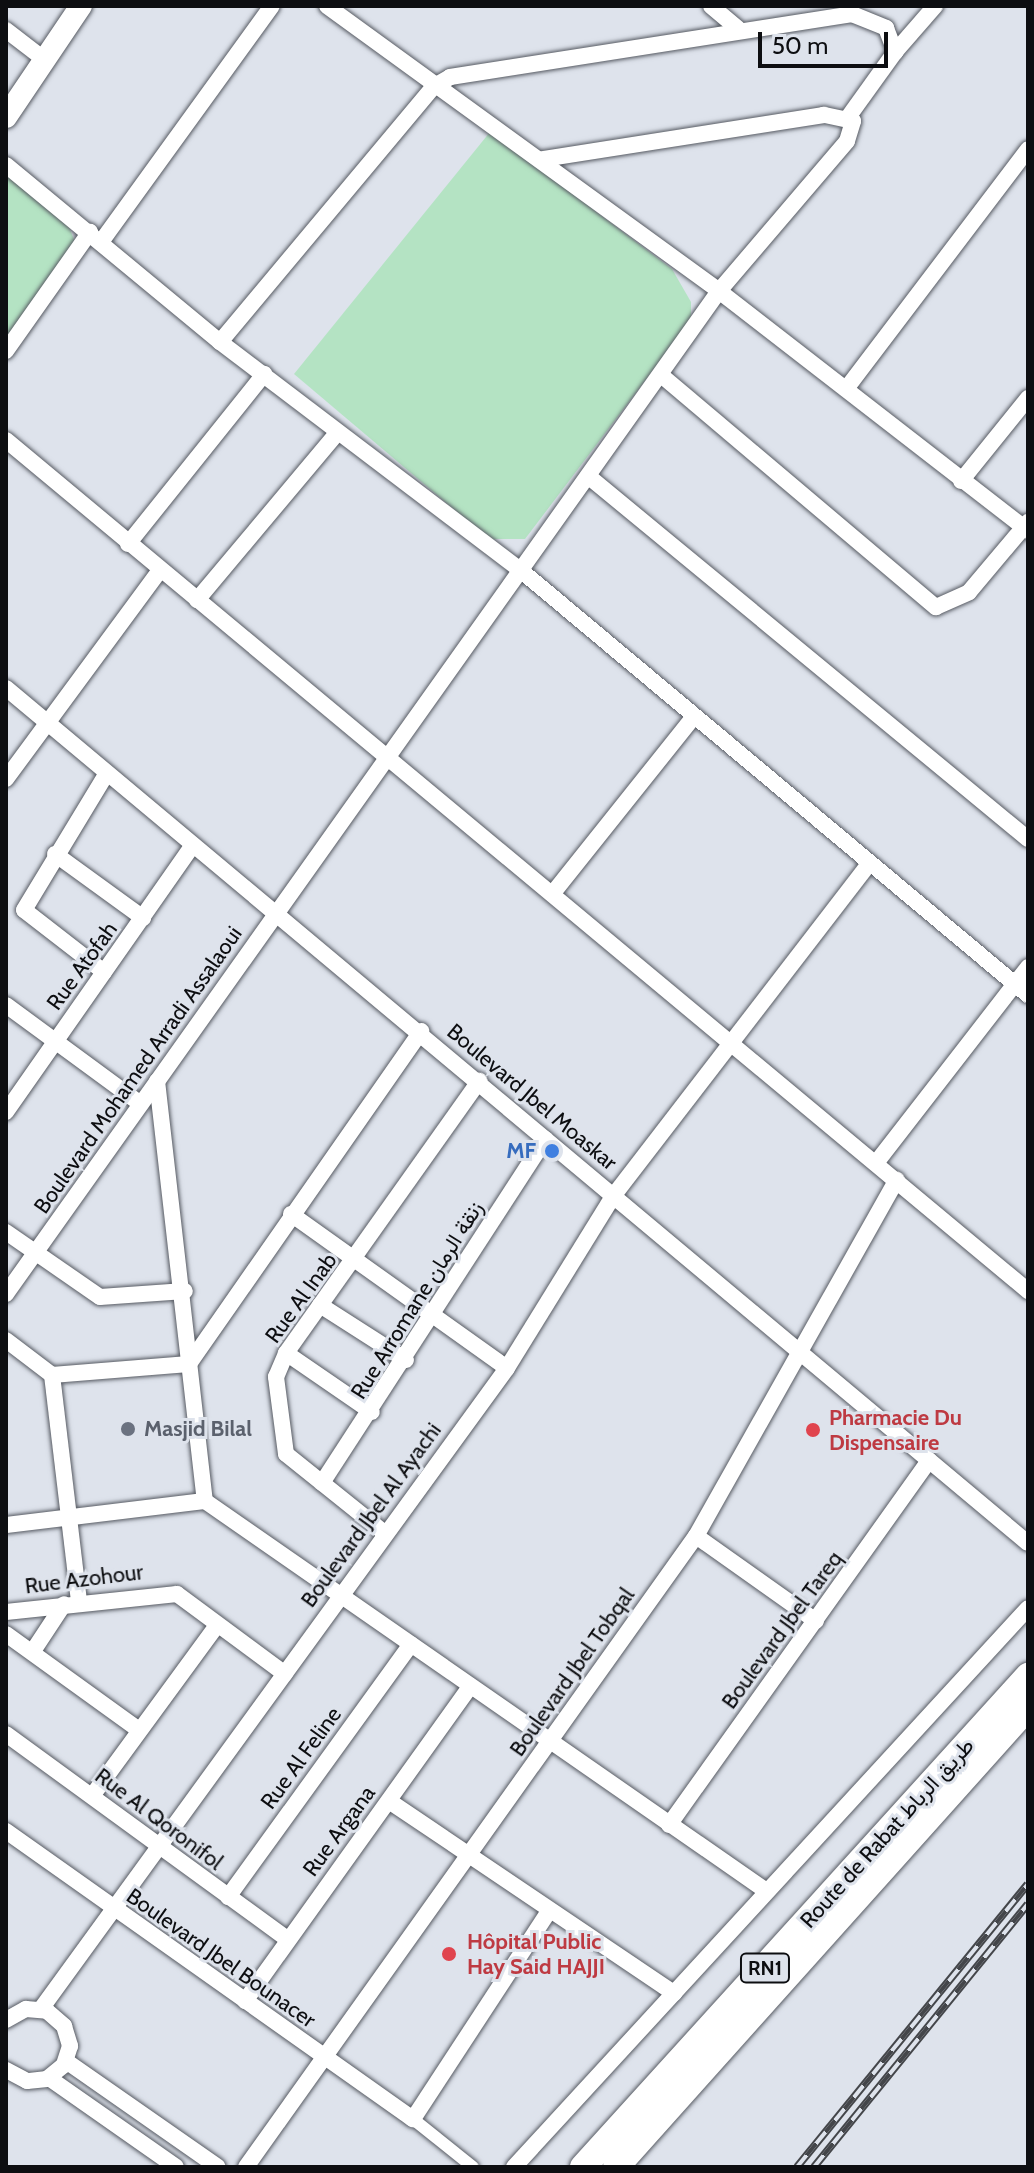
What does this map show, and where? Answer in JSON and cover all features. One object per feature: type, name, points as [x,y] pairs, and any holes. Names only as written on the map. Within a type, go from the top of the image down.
[{"type":"main road","name":"Route de Rabat طريق الرباط","points":[[583,2167],[1028,1676]]},
{"type":"main road","name":"Route de Rabat طريق الرباط","points":[[616,2167],[1028,1707]]},
{"type":"street","points":[[6,117],[81,6]]},
{"type":"street","points":[[6,351],[272,6]]},
{"type":"street","points":[[327,6],[433,87],[542,159],[719,291],[961,481],[1026,527],[969,592],[936,607],[661,375]]},
{"type":"street","points":[[711,6],[738,29]]},
{"type":"street","name":"Boulevard Mohamed Arradi Assalaoui","points":[[6,1294],[277,910],[524,573],[588,476],[719,291],[847,141],[854,127],[849,116],[895,52],[935,6]]},
{"type":"street","points":[[220,342],[433,87],[466,73],[852,14],[886,28],[895,52]]},
{"type":"street","points":[[6,30],[45,60]]},
{"type":"street","points":[[542,159],[849,116]]},
{"type":"street","points":[[846,389],[1028,149]]},
{"type":"street","points":[[6,165],[220,342],[524,573],[867,867],[1028,995]]},
{"type":"street","points":[[128,544],[264,374]]},
{"type":"street","points":[[961,481],[1028,398]]},
{"type":"street","points":[[197,600],[338,432]]},
{"type":"street","points":[[6,440],[385,762],[553,893],[1028,1291]]},
{"type":"street","points":[[588,476],[1028,839]]},
{"type":"street","points":[[6,779],[160,570]]},
{"type":"street","name":"Boulevard Jbel Moaskar","points":[[6,688],[193,845],[277,910],[1028,1543]]},
{"type":"street","points":[[553,893],[692,719]]},
{"type":"street","points":[[104,972],[25,913],[55,854],[107,773]]},
{"type":"street","name":"Rue Atofah","points":[[6,1112],[193,845]]},
{"type":"street","points":[[55,854],[143,918]]},
{"type":"street","name":"Boulevard Jbel Al Ayachi","points":[[41,2009],[285,1674],[382,1531],[507,1368],[614,1195],[728,1040],[867,867]]},
{"type":"street","points":[[876,1163],[1028,967]]},
{"type":"street","points":[[6,1005],[141,1104]]},
{"type":"street","points":[[189,1364],[421,1031]]},
{"type":"street","points":[[157,1081],[185,1291],[189,1364],[205,1501]]},
{"type":"street","name":"Rue Al Inab","points":[[382,1531],[286,1454],[276,1377],[286,1353],[355,1260],[479,1081]]},
{"type":"street","name":"Rue Arromane زنقة الرمان","points":[[322,1483],[406,1360],[545,1139]]},
{"type":"street","name":"Boulevard Jbel Tobqal","points":[[246,2167],[696,1536],[897,1180]]},
{"type":"street","points":[[291,1214],[507,1368]]},
{"type":"street","points":[[6,1232],[104,1298],[185,1291]]},
{"type":"street","points":[[320,1305],[406,1360]]},
{"type":"street","points":[[6,1340],[52,1375],[189,1364]]},
{"type":"street","points":[[286,1353],[372,1412]]},
{"type":"street","points":[[33,1651],[72,1603],[52,1375]]},
{"type":"street","name":"Boulevard Jbel Tareq","points":[[669,1825],[929,1460]]},
{"type":"street","points":[[6,1525],[205,1501],[341,1592],[548,1744],[765,1890]]},
{"type":"street","points":[[696,1536],[816,1621]]},
{"type":"street","name":"Rue Azohour","points":[[6,1612],[177,1594],[285,1674]]},
{"type":"street","points":[[514,2167],[765,1890],[1028,1608]]},
{"type":"street","points":[[92,1796],[217,1625]]},
{"type":"street","points":[[6,1634],[139,1730]]},
{"type":"street","name":"Rue Al Feline","points":[[228,1897],[411,1644]]},
{"type":"street","name":"Rue Argana","points":[[245,2001],[470,1687]]},
{"type":"street","name":"Rue Al Qoronifol","points":[[6,1734],[287,1939]]},
{"type":"street","points":[[389,1801],[467,1859],[674,1993]]},
{"type":"street","name":"Boulevard Jbel Bounacer","points":[[6,1831],[413,2119]]},
{"type":"street","points":[[473,2167],[413,2119],[548,1913]]},
{"type":"street","points":[[6,2019],[41,2009],[67,2030],[66,2061],[49,2078],[27,2081],[6,2070]]},
{"type":"street","points":[[66,2061],[218,2167]]},
{"type":"street","points":[[49,2078],[176,2167]]},
{"type":"green space","points":[[490,132],[672,269],[691,302],[691,320],[525,539],[489,539],[294,374]]},
{"type":"green space","points":[[6,173],[67,222],[75,242],[6,344]]},
{"type":"railway","points":[[797,2167],[1028,1884]]},
{"type":"railway","points":[[814,2167],[1028,1904]]},
{"type":"place","name":"MF","points":[[552,1151]]},
{"type":"place","name":"Masjid Bilal","points":[[128,1429]]},
{"type":"place","name":"Pharmacie Du Dispensaire","points":[[813,1430]]},
{"type":"place","name":"Hôpital Public Hay Said HAJJI","points":[[449,1954]]}]
